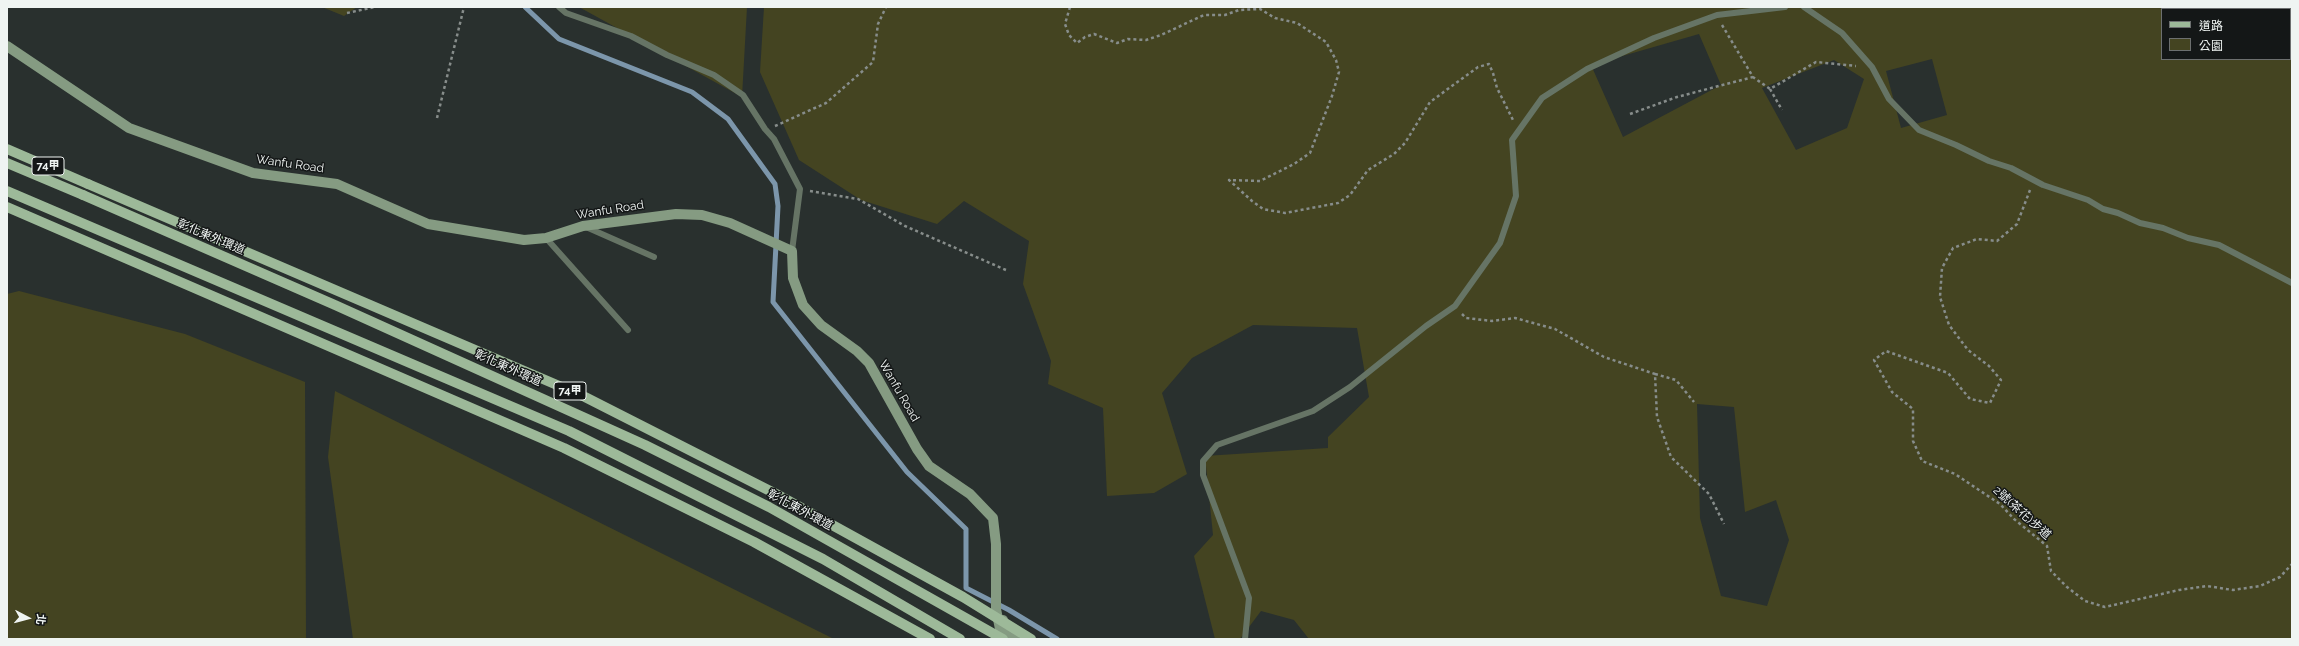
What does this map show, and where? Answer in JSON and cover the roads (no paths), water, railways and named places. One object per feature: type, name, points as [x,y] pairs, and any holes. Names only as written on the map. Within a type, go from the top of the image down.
[{"type":"main road","name":"74甲","points":[[7,149],[585,397],[782,497],[963,597],[1031,639]]},
{"type":"main road","name":"彰化東外環道","points":[[7,163],[349,311],[645,444],[769,508],[1003,639]]},
{"type":"main road","points":[[7,191],[570,431],[823,559],[960,639]]},
{"type":"main road","points":[[7,207],[564,448],[754,542],[930,639]]},
{"type":"street","name":"Wanfu Road","points":[[7,46],[129,128],[253,173],[337,184],[428,224],[524,240],[546,238],[583,226],[676,214],[702,215],[730,223],[792,251],[793,278],[803,305],[821,326],[857,351],[869,363],[917,449],[929,466],[970,494],[993,518],[996,544],[995,585],[998,626],[1003,639]]},
{"type":"street","name":"Wanfu Road","points":[[995,585],[1005,629],[1015,639]]},
{"type":"lane","points":[[559,7],[566,13],[631,36],[667,55],[714,75],[743,95],[765,129],[774,139],[800,189],[792,251]]},
{"type":"lane","points":[[1245,639],[1249,598],[1203,475],[1203,461],[1217,445],[1313,411],[1350,387],[1426,326],[1454,306],[1500,243],[1516,196],[1512,140],[1520,131],[1530,113],[1542,98],[1563,83],[1654,38],[1717,16],[1785,7]]},
{"type":"lane","points":[[1804,7],[1842,33],[1872,67],[1889,99],[1919,130],[1956,144],[1989,161],[2011,168],[2032,180],[2088,200],[2103,209],[2118,213],[2140,223],[2163,228],[2188,238],[2219,245],[2292,283]]},
{"type":"lane","points":[[583,226],[654,257]]},
{"type":"lane","points":[[546,238],[628,330]]},
{"type":"waterway","points":[[525,7],[559,39],[692,92],[728,119],[775,184],[778,206],[773,302],[907,472],[966,529],[966,588],[1009,610],[1057,639]]}]
